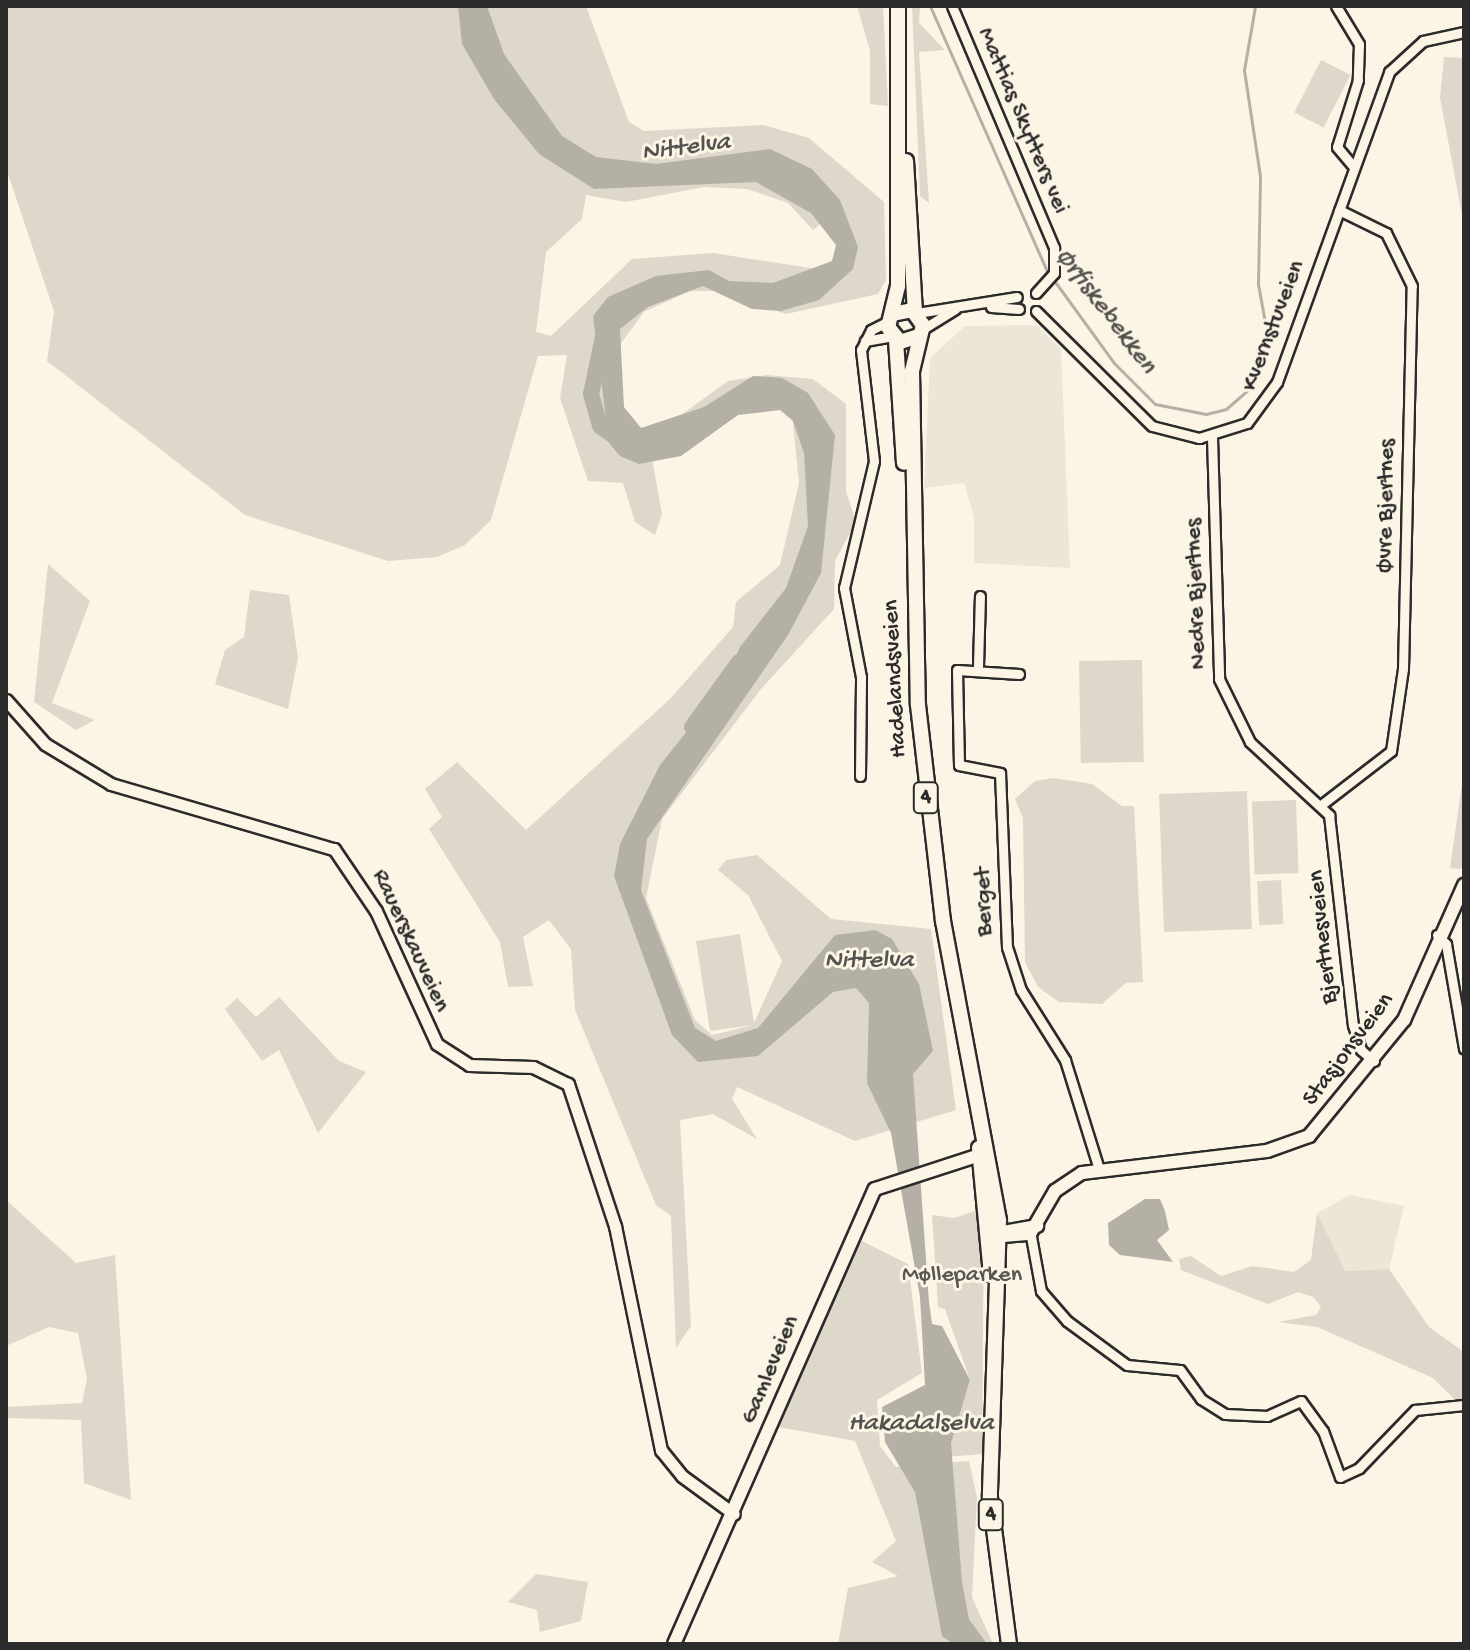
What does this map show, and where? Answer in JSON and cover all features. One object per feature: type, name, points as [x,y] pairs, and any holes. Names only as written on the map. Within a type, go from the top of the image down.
[{"type":"highway","name":"Hadelandsveien","points":[[898,6],[900,97],[893,328],[911,535],[927,809],[996,1236],[990,1514],[1009,1644]]},
{"type":"highway","name":"Hadelandsveien","points":[[900,97],[916,312]]},
{"type":"highway","points":[[893,328],[916,312]]},
{"type":"highway","name":"4","points":[[916,312],[921,333]]},
{"type":"highway","points":[[893,328],[921,333]]},
{"type":"highway","name":"Hadelandsveien","points":[[911,535],[921,333]]},
{"type":"main road","name":"Stasjonsveien","points":[[1032,1229],[1059,1186],[1099,1169],[1294,1144],[1330,1116],[1410,1010],[1437,935],[1464,885]]},
{"type":"main road","name":"Gamleveien","points":[[674,1644],[734,1514],[860,1217],[883,1181],[983,1153]]},
{"type":"main road","points":[[996,1236],[1032,1229]]},
{"type":"street","name":"Mattias Skytters vei","points":[[952,6],[1052,241],[1055,271],[1036,293]]},
{"type":"street","points":[[1336,6],[1357,35],[1360,57],[1337,147],[1353,166]]},
{"type":"street","name":"Kvernstuveien","points":[[1036,311],[1146,422],[1178,435],[1212,437],[1247,423],[1269,399],[1353,166],[1398,60],[1423,41],[1464,32]]},
{"type":"street","name":"Øvre Bjertnes","points":[[1321,805],[1391,751],[1403,669],[1412,286],[1386,233],[1339,210]]},
{"type":"street","points":[[988,306],[1017,297]]},
{"type":"street","points":[[916,312],[988,306],[1019,309]]},
{"type":"street","points":[[921,333],[955,309]]},
{"type":"street","points":[[860,776],[861,677],[843,598],[853,529],[874,461],[860,359],[865,341],[893,328]]},
{"type":"street","points":[[865,341],[893,328]]},
{"type":"street","name":"Nedre Bjertnes","points":[[1212,437],[1219,679],[1250,742],[1321,805]]},
{"type":"street","points":[[980,596],[978,666],[1019,674]]},
{"type":"street","name":"Berget","points":[[978,666],[956,675],[959,765],[1000,773],[1013,971],[1065,1060],[1099,1169]]},
{"type":"street","name":"Rauerskauveien","points":[[6,700],[45,744],[111,784],[334,849],[376,911],[437,1044],[469,1065],[533,1067],[568,1084],[615,1226],[661,1450],[682,1476],[734,1514]]},
{"type":"street","name":"Bjertnesveien","points":[[1321,805],[1334,834],[1354,1030],[1374,1061]]},
{"type":"street","points":[[1437,935],[1446,944],[1464,1048]]},
{"type":"street","points":[[1032,1229],[1041,1291],[1067,1321],[1127,1365],[1180,1370],[1201,1399],[1225,1414],[1267,1416],[1301,1401],[1323,1431],[1340,1477],[1359,1468],[1415,1410],[1464,1405]]},
{"type":"shaded area","points":[[1036,325],[1061,349],[1070,568],[974,563],[974,517],[964,483],[924,488],[930,358],[965,326]]},
{"type":"shaded area","points":[[1350,1195],[1404,1206],[1389,1269],[1345,1271],[1336,1258],[1317,1213]]},
{"type":"green space","points":[[6,6],[586,6],[629,122],[644,131],[763,125],[809,138],[884,202],[886,280],[878,294],[786,314],[718,291],[690,291],[644,312],[619,346],[618,407],[640,428],[670,423],[728,381],[767,375],[813,379],[846,404],[846,491],[856,522],[835,561],[834,609],[761,689],[662,819],[646,898],[695,1020],[712,1035],[754,1025],[710,1031],[696,941],[740,934],[754,1023],[782,961],[748,895],[718,870],[726,860],[757,855],[831,919],[931,929],[956,1110],[855,1141],[737,1087],[732,1099],[757,1139],[713,1114],[680,1120],[691,1326],[676,1348],[671,1216],[656,1205],[575,1010],[571,949],[549,920],[523,937],[533,986],[508,987],[500,942],[429,829],[442,817],[425,789],[457,762],[526,830],[671,698],[733,627],[736,602],[780,565],[799,483],[791,404],[747,396],[652,458],[662,514],[655,535],[635,522],[623,483],[588,481],[560,398],[567,355],[538,356],[491,520],[465,545],[437,557],[388,561],[245,515],[47,361],[54,311],[6,168]],"holes":[[[704,187],[747,189],[788,203],[813,230],[834,213],[847,243],[823,270],[713,253],[632,259],[551,336],[536,332],[546,252],[582,219],[586,195],[626,202]]]},
{"type":"green space","points":[[857,6],[883,6],[888,106],[870,104],[870,51]]},
{"type":"green space","points":[[912,6],[920,6],[919,23],[945,50],[919,52],[929,203],[920,196]]},
{"type":"green space","points":[[1444,57],[1464,58],[1464,225],[1440,98]]},
{"type":"green space","points":[[1321,60],[1350,75],[1324,128],[1294,113]]},
{"type":"green space","points":[[48,564],[90,601],[52,703],[95,720],[76,730],[34,702]]},
{"type":"green space","points":[[250,590],[289,595],[298,658],[288,709],[215,684],[225,650],[244,637]]},
{"type":"green space","points":[[1142,660],[1144,762],[1081,763],[1079,661]]},
{"type":"green space","points":[[1464,770],[1464,861],[1461,869],[1450,868]]},
{"type":"green space","points":[[1053,778],[1092,784],[1122,806],[1134,806],[1143,982],[1126,983],[1102,1004],[1059,1002],[1038,987],[1025,962],[1023,818],[1015,799],[1035,781]]},
{"type":"green space","points":[[1247,791],[1252,929],[1164,932],[1159,794]]},
{"type":"green space","points":[[1296,800],[1299,873],[1255,874],[1252,802]]},
{"type":"green space","points":[[1281,880],[1283,924],[1259,925],[1257,881]]},
{"type":"green space","points":[[279,997],[339,1061],[366,1072],[318,1133],[279,1050],[262,1061],[225,1009],[237,998],[256,1017]]},
{"type":"green space","points":[[6,1200],[76,1263],[115,1255],[131,1500],[84,1483],[81,1420],[6,1418],[6,1407],[82,1403],[87,1379],[78,1333],[49,1327],[6,1346]]},
{"type":"green space","name":"Mølleparken","points":[[984,1208],[982,1454],[946,1457],[970,1380],[945,1309],[938,1307],[932,1215],[954,1218]]},
{"type":"green space","points":[[1317,1213],[1345,1271],[1389,1269],[1429,1327],[1464,1352],[1464,1409],[1433,1378],[1317,1327],[1278,1322],[1316,1315],[1321,1307],[1313,1297],[1298,1292],[1268,1304],[1181,1270],[1179,1259],[1191,1256],[1221,1276],[1252,1266],[1294,1272],[1311,1260]]},
{"type":"green space","points":[[854,1237],[908,1264],[922,1373],[877,1400],[880,1446],[896,1467],[969,1461],[977,1497],[972,1597],[993,1644],[838,1644],[848,1588],[898,1576],[872,1562],[896,1541],[855,1441],[773,1426]]},
{"type":"green space","points":[[536,1574],[588,1582],[581,1621],[540,1632],[537,1610],[508,1602]]},
{"type":"water","name":"Nittelva","points":[[458,6],[487,6],[504,54],[562,136],[596,157],[656,164],[770,149],[812,169],[840,200],[858,247],[853,269],[819,300],[781,311],[752,309],[703,286],[648,307],[620,329],[624,407],[641,428],[704,407],[753,376],[782,378],[808,393],[835,435],[821,573],[788,635],[647,839],[641,890],[695,1028],[716,1041],[758,1028],[835,935],[875,930],[892,939],[919,984],[933,1051],[913,1074],[929,1302],[932,1324],[942,1326],[970,1380],[951,1443],[962,1582],[969,1619],[987,1644],[953,1644],[942,1636],[915,1492],[885,1442],[882,1407],[925,1385],[920,1297],[891,1133],[867,1083],[869,1003],[856,988],[833,992],[758,1056],[698,1062],[672,1035],[614,876],[620,844],[660,765],[723,686],[740,647],[786,588],[808,526],[804,453],[793,421],[780,410],[738,415],[681,456],[639,464],[620,456],[609,443],[593,316],[608,297],[656,276],[709,270],[729,281],[773,283],[832,261],[836,245],[811,213],[756,182],[594,189],[539,154],[494,99],[462,44]]},
{"type":"water","points":[[1145,1199],[1160,1199],[1169,1230],[1157,1240],[1173,1262],[1120,1255],[1109,1245],[1108,1223]]},
{"type":"waterway","name":"Ørfiskebekken","points":[[930,6],[1048,273]]},
{"type":"waterway","name":"Ørfiskebekken","points":[[1053,279],[1114,363],[1155,404],[1206,414],[1226,409],[1248,390],[1268,339],[1258,284],[1260,176],[1244,70],[1255,6]]},
{"type":"waterway","name":"Nittelva","points":[[604,332],[591,394],[600,426],[623,443]]},
{"type":"waterway","name":"Nittelva","points":[[692,727],[739,662]]},
{"type":"water label","name":"Hakadalselva","points":[[921,1425]]}]
